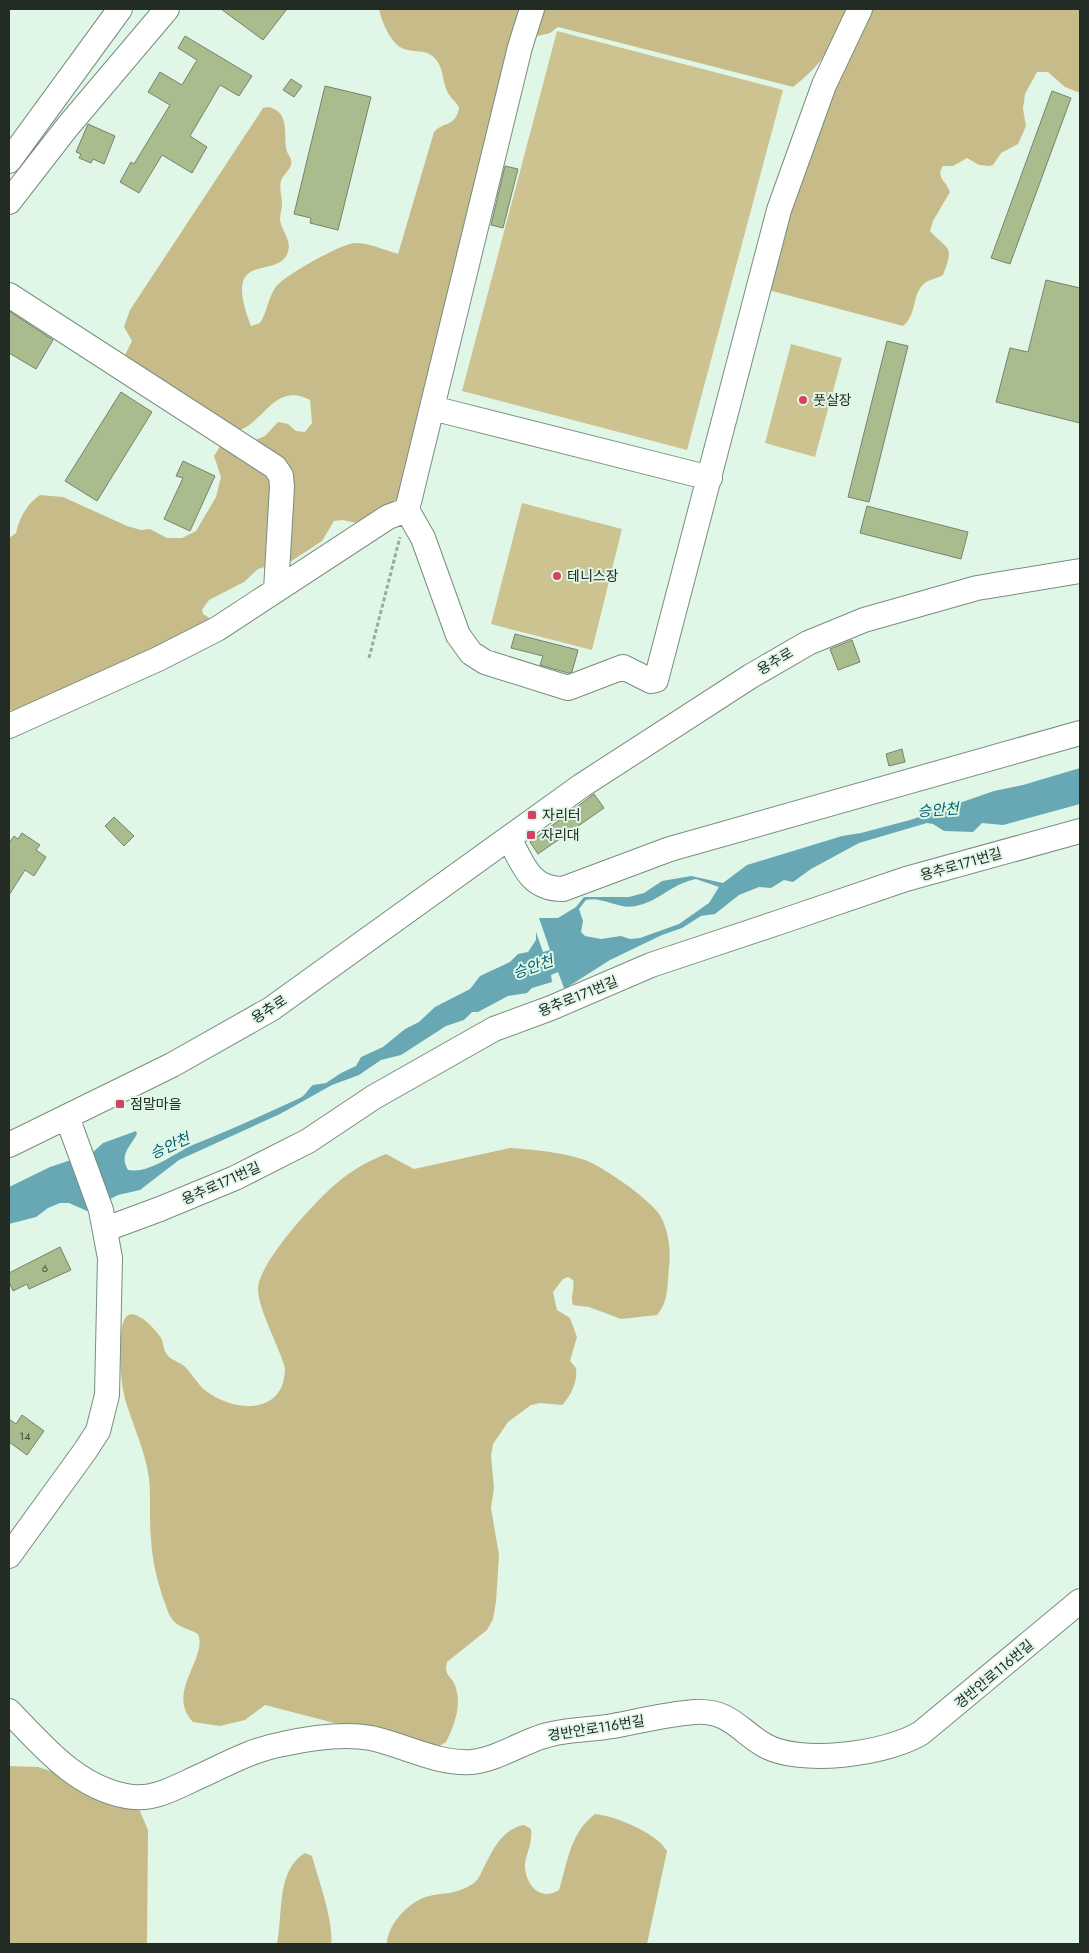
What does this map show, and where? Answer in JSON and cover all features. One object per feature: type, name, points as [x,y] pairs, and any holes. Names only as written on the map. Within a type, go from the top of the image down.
[{"type":"street","points":[[9,161],[120,9]]},
{"type":"street","points":[[9,202],[68,126],[166,9]]},
{"type":"street","points":[[532,9],[520,47],[407,510],[423,538],[458,635],[471,653],[478,659],[568,688],[623,666],[651,680],[656,680],[779,210],[824,85],[860,9]]},
{"type":"street","points":[[9,295],[275,467],[281,476],[282,487],[276,590]]},
{"type":"street","points":[[432,408],[710,478]]},
{"type":"street","points":[[9,726],[158,659],[217,629],[388,517],[407,510]]},
{"type":"street","name":"용추로","points":[[9,1145],[71,1126],[271,1009],[606,770],[751,676],[808,643],[864,620],[977,588],[1080,571]]},
{"type":"street","points":[[509,838],[537,883],[550,889],[562,889],[670,849],[1080,733]]},
{"type":"street","name":"용추로171번길","points":[[103,1219],[160,1210],[235,1178],[308,1141],[374,1097],[494,1029],[551,1008],[650,965],[906,879],[1080,831]]},
{"type":"street","points":[[9,1556],[85,1451],[98,1431],[105,1410],[107,1395],[110,1258],[103,1219],[71,1126]]},
{"type":"street","name":"경반안로116번길","points":[[9,1711],[43,1746],[79,1776],[109,1792],[144,1798],[160,1794],[259,1750],[313,1739],[359,1736],[440,1759],[462,1763],[477,1762],[553,1733],[696,1712],[725,1717],[765,1745],[779,1751],[811,1755],[851,1754],[880,1750],[906,1743],[921,1734],[1080,1601]]},
{"type":"path","points":[[369,658],[407,510]]},
{"type":"shaded area","points":[[379,9],[529,9],[405,499],[357,523],[342,520],[334,521],[322,541],[290,562],[285,486],[250,442],[265,436],[278,422],[288,424],[296,431],[305,432],[312,423],[310,400],[297,396],[287,396],[270,406],[245,428],[234,432],[123,359],[132,341],[124,327],[130,310],[263,108],[275,109],[284,122],[286,149],[291,165],[281,181],[282,204],[280,219],[289,247],[282,261],[254,270],[246,275],[242,285],[243,301],[251,326],[260,323],[275,288],[280,283],[299,269],[325,255],[354,243],[370,245],[398,254],[434,132],[455,119],[459,108],[448,93],[439,63],[426,52],[408,50],[397,45],[385,28]]},
{"type":"shaded area","points":[[537,9],[855,9],[828,51],[812,70],[793,87],[558,27],[550,33],[538,36],[534,33]]},
{"type":"shaded area","points":[[865,9],[1080,9],[1080,93],[1065,87],[1048,72],[1037,72],[1025,94],[1023,109],[1026,126],[1018,144],[1001,153],[993,165],[979,165],[967,158],[953,166],[943,166],[940,173],[950,192],[933,221],[930,231],[948,249],[949,258],[943,275],[922,285],[916,296],[911,315],[903,326],[772,291],[770,288],[785,208]]},
{"type":"shaded area","points":[[557,31],[783,90],[687,450],[462,391]]},
{"type":"shaded area","name":"풋살장","points":[[791,344],[842,358],[815,457],[765,443]]},
{"type":"shaded area","points":[[222,443],[271,470],[268,566],[258,569],[244,582],[209,600],[202,610],[203,614],[211,619],[210,623],[15,711],[9,710],[9,538],[16,533],[21,517],[27,507],[40,495],[63,497],[127,526],[141,530],[150,529],[167,538],[182,538],[196,531],[216,497],[221,477],[214,456]]},
{"type":"shaded area","name":"테니스장","points":[[522,503],[622,529],[592,650],[491,624]]},
{"type":"shaded area","points":[[510,1148],[558,1153],[585,1160],[614,1176],[648,1202],[661,1217],[668,1235],[670,1255],[666,1299],[657,1315],[621,1319],[589,1307],[573,1305],[573,1280],[568,1277],[563,1279],[553,1292],[557,1310],[570,1318],[577,1337],[570,1361],[576,1368],[575,1383],[571,1393],[562,1405],[540,1403],[531,1405],[508,1422],[493,1444],[491,1456],[494,1488],[491,1508],[499,1555],[496,1602],[493,1619],[487,1630],[447,1662],[447,1672],[457,1691],[458,1706],[455,1721],[446,1742],[435,1749],[265,1705],[245,1720],[220,1726],[193,1722],[186,1711],[183,1699],[200,1643],[198,1634],[180,1626],[172,1619],[157,1577],[150,1524],[149,1478],[142,1448],[122,1385],[121,1336],[124,1320],[130,1314],[140,1317],[145,1321],[161,1338],[168,1356],[184,1366],[206,1391],[218,1398],[244,1406],[268,1402],[277,1395],[283,1383],[285,1368],[261,1307],[258,1289],[261,1278],[278,1248],[316,1203],[348,1174],[386,1154],[414,1169]]},
{"type":"shaded area","points":[[9,1766],[38,1767],[57,1773],[139,1809],[148,1830],[147,1944],[9,1944]]},
{"type":"shaded area","points":[[595,1814],[635,1826],[662,1844],[667,1851],[647,1944],[387,1944],[390,1930],[394,1923],[404,1911],[417,1901],[429,1896],[460,1890],[475,1882],[498,1842],[516,1827],[524,1825],[531,1829],[531,1840],[525,1868],[526,1875],[532,1886],[541,1893],[546,1894],[559,1890],[575,1839],[580,1830]]},
{"type":"shaded area","points":[[305,1853],[312,1856],[328,1912],[331,1944],[277,1944],[285,1882],[289,1870]]},
{"type":"water","name":"승안천","points":[[1080,768],[1080,804],[1003,825],[982,823],[973,832],[944,831],[933,824],[927,823],[859,843],[811,869],[793,882],[784,880],[771,888],[759,887],[739,895],[715,914],[701,916],[682,928],[662,935],[610,960],[566,988],[564,988],[558,972],[551,975],[552,982],[532,988],[527,993],[508,996],[478,1012],[472,1012],[464,1020],[446,1026],[401,1055],[381,1060],[359,1075],[332,1085],[280,1114],[179,1160],[140,1190],[118,1195],[87,1211],[69,1203],[60,1203],[48,1208],[36,1217],[9,1224],[9,1187],[50,1167],[92,1153],[103,1143],[136,1131],[137,1134],[125,1155],[126,1165],[128,1170],[145,1169],[163,1162],[195,1144],[300,1098],[313,1085],[326,1083],[356,1066],[361,1057],[383,1047],[405,1029],[419,1022],[435,1007],[470,989],[480,976],[510,962],[518,954],[528,952],[536,940],[536,932],[543,952],[550,950],[539,918],[558,918],[576,907],[584,897],[629,897],[644,893],[662,881],[691,876],[723,883],[747,865],[842,836],[910,820],[994,791],[1023,785]],"holes":[[[696,879],[719,887],[709,903],[679,924],[640,938],[630,939],[621,936],[601,939],[585,936],[581,932],[583,921],[579,909],[586,900],[592,899],[630,907],[644,904],[680,884]]]},
{"type":"building","points":[[221,9],[287,9],[263,40]]},
{"type":"building","points":[[185,36],[252,76],[239,96],[220,85],[190,136],[207,147],[192,173],[162,155],[139,193],[120,182],[131,162],[134,164],[170,105],[148,92],[160,72],[182,85],[197,60],[178,48]]},
{"type":"building","points":[[291,79],[302,86],[294,97],[283,90]]},
{"type":"building","points":[[325,86],[371,97],[338,230],[310,223],[311,218],[294,214]]},
{"type":"building","points":[[1052,91],[1071,98],[1010,264],[991,258]]},
{"type":"building","points":[[88,124],[115,136],[104,164],[93,159],[91,163],[79,158],[81,154],[76,152]]},
{"type":"building","points":[[505,166],[518,169],[503,228],[491,225]]},
{"type":"building","points":[[1046,280],[1080,288],[1080,423],[996,402],[1010,348],[1028,352]]},
{"type":"building","points":[[9,311],[53,340],[36,369],[9,353]]},
{"type":"building","points":[[887,341],[908,346],[869,502],[848,497]]},
{"type":"building","points":[[121,392],[152,412],[97,501],[65,481]]},
{"type":"building","points":[[183,461],[215,476],[190,531],[164,519],[183,478],[176,476]]},
{"type":"building","points":[[867,506],[968,532],[961,559],[860,533]]},
{"type":"building","points":[[515,634],[578,650],[572,672],[568,673],[540,665],[543,656],[511,648]]},
{"type":"building","points":[[852,640],[860,662],[838,670],[830,649]]},
{"type":"building","points":[[902,749],[905,762],[889,766],[886,754]]},
{"type":"building","points":[[594,794],[604,808],[538,854],[530,842]]},
{"type":"building","points":[[114,817],[134,836],[124,846],[105,826]]},
{"type":"building","points":[[22,833],[40,845],[36,850],[46,857],[34,876],[25,870],[9,895],[9,843],[14,836],[18,839]]},
{"type":"building","points":[[60,1247],[71,1270],[29,1289],[27,1284],[13,1291],[9,1282],[9,1273]]},
{"type":"building","points":[[22,1415],[44,1431],[27,1455],[9,1442],[9,1419],[16,1424]]},
{"type":"place","name":"풋살장","points":[[803,400]]},
{"type":"place","name":"테니스장","points":[[557,576]]},
{"type":"place","name":"자리터","points":[[532,815]]},
{"type":"place","name":"자리대","points":[[531,835]]},
{"type":"place","name":"점말마을","points":[[120,1104]]}]
